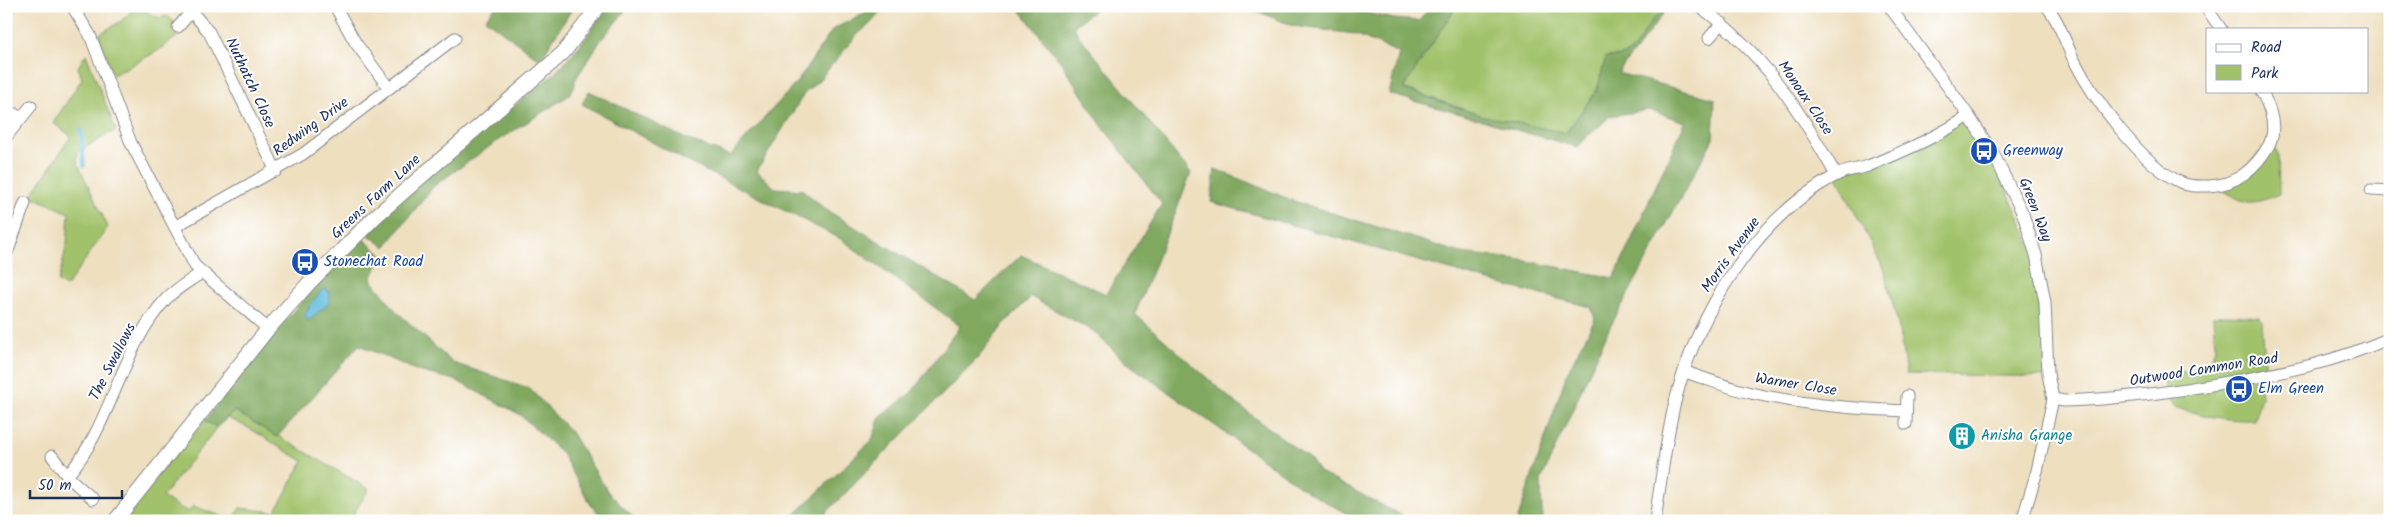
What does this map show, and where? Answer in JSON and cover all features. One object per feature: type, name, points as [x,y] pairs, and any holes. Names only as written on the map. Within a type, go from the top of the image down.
[{"type":"street","points":[[72,6],[90,35],[131,142],[195,266],[268,329]]},
{"type":"street","points":[[335,6],[355,42],[388,87]]},
{"type":"street","name":"Greens Farm Lane","points":[[115,521],[268,329],[309,283],[376,216],[563,53],[599,6]]},
{"type":"street","name":"Monoux Close","points":[[1700,6],[1722,23],[1766,67],[1784,89],[1836,175]]},
{"type":"street","name":"Green Way","points":[[1889,6],[1969,116],[2010,184],[2023,214],[2036,255],[2045,302],[2048,374],[2052,399]]},
{"type":"street","points":[[2205,6],[2220,28]]},
{"type":"street","points":[[2048,7],[2075,63],[2099,102],[2150,160],[2168,176],[2182,183],[2197,186],[2216,186],[2248,172],[2261,159],[2270,142],[2273,119],[2270,108],[2262,92]]},
{"type":"street","points":[[178,27],[194,9]]},
{"type":"street","name":"Nuthatch Close","points":[[194,9],[209,32],[276,171]]},
{"type":"street","points":[[1709,38],[1722,23]]},
{"type":"street","name":"Redwing Drive","points":[[176,226],[276,171],[302,154],[455,38]]},
{"type":"street","points":[[6,137],[30,106]]},
{"type":"street","points":[[6,108],[20,118]]},
{"type":"street","name":"Morris Avenue","points":[[1655,521],[1667,437],[1685,372],[1713,304],[1756,243],[1792,205],[1836,175],[1864,167],[1910,149],[1942,133],[1969,116]]},
{"type":"street","points":[[2371,190],[2390,191]]},
{"type":"street","points":[[6,256],[25,203]]},
{"type":"street","name":"The Swallows","points":[[67,476],[92,444],[118,380],[154,314],[169,296],[201,273]]},
{"type":"street","name":"Outwood Common Road","points":[[2052,399],[2064,401],[2146,396],[2259,377],[2305,367],[2357,352],[2390,338]]},
{"type":"street","name":"Warner Close","points":[[1685,372],[1748,393],[1779,400],[1813,405],[1906,411]]},
{"type":"street","points":[[1906,424],[1907,396]]},
{"type":"street","points":[[2022,521],[2035,479],[2052,399]]},
{"type":"street","points":[[52,456],[67,476],[93,499]]},
{"type":"green space","points":[[496,6],[574,6],[540,60],[485,19]]},
{"type":"green space","points":[[607,6],[629,6],[601,40],[575,80],[575,86],[568,96],[493,144],[434,186],[385,247],[367,234],[411,190],[555,73],[586,38]]},
{"type":"green space","points":[[871,6],[886,6],[857,35],[821,78],[804,94],[757,171],[775,188],[803,190],[825,209],[975,300],[1021,255],[1106,294],[1162,204],[1102,126],[1062,64],[1017,6],[1100,6],[1074,26],[1078,35],[1191,173],[1135,314],[1232,400],[1311,460],[1319,472],[1412,521],[1360,521],[1308,492],[1126,362],[1093,331],[1031,297],[1004,324],[978,358],[818,521],[788,521],[872,440],[880,417],[912,392],[960,326],[841,239],[690,163],[582,104],[589,91],[684,138],[730,156],[797,82],[833,29],[862,15]]},
{"type":"green space","points":[[1245,6],[1335,6],[1394,19],[1419,21],[1431,6],[1449,6],[1453,12],[1403,89],[1483,116],[1566,133],[1597,90],[1606,57],[1620,57],[1629,52],[1659,13],[1666,10],[1618,73],[1715,99],[1713,139],[1610,327],[1541,480],[1544,521],[1517,521],[1567,373],[1595,319],[1591,307],[1514,288],[1211,202],[1215,169],[1294,201],[1461,253],[1516,259],[1614,278],[1685,122],[1649,110],[1610,116],[1577,147],[1389,94],[1399,53],[1355,34],[1293,26]]},
{"type":"green space","points":[[1449,6],[1655,6],[1666,10],[1632,55],[1606,57],[1597,90],[1566,133],[1483,116],[1403,88],[1453,12]]},
{"type":"green space","points":[[136,7],[159,18],[167,16],[183,29],[176,33],[177,37],[156,52],[113,75],[98,35],[121,21]]},
{"type":"green space","points":[[86,54],[116,130],[78,152],[77,162],[108,227],[66,287],[58,282],[67,244],[69,213],[31,196],[71,136],[53,123],[82,79],[78,67]]},
{"type":"green space","points":[[1969,116],[1982,135],[2036,255],[2050,377],[1906,374],[1898,324],[1884,270],[1836,175]]},
{"type":"green space","points":[[2270,142],[2278,154],[2279,194],[2259,201],[2246,202],[2215,186],[2231,181]]},
{"type":"green space","points":[[362,238],[382,255],[371,279],[396,311],[453,363],[529,388],[571,432],[608,492],[637,521],[606,521],[591,505],[561,452],[519,414],[455,380],[418,371],[359,345],[277,437],[235,411],[217,427],[205,421],[280,326]]},
{"type":"green space","points":[[2213,316],[2260,317],[2262,322],[2266,376],[2259,377],[2261,397],[2254,420],[2233,420],[2214,417],[2174,407],[2166,393],[2164,376],[2192,370],[2211,362],[2215,347]]},
{"type":"green space","points":[[235,411],[369,489],[349,521],[120,521],[137,498],[205,421],[217,427],[162,497],[188,512],[193,506],[232,520],[240,508],[275,512],[303,461],[256,432],[227,418]]},
{"type":"water","points":[[324,288],[330,293],[329,303],[308,321],[305,315],[312,302]]},
{"type":"waterway","points":[[81,130],[84,166]]},
{"type":"place","name":"Greenway","points":[[1984,151]]},
{"type":"place","name":"Stonechat Road","points":[[305,262]]},
{"type":"place","name":"Elm Green","points":[[2239,389]]},
{"type":"place","name":"Anisha Grange","points":[[1962,436]]}]
